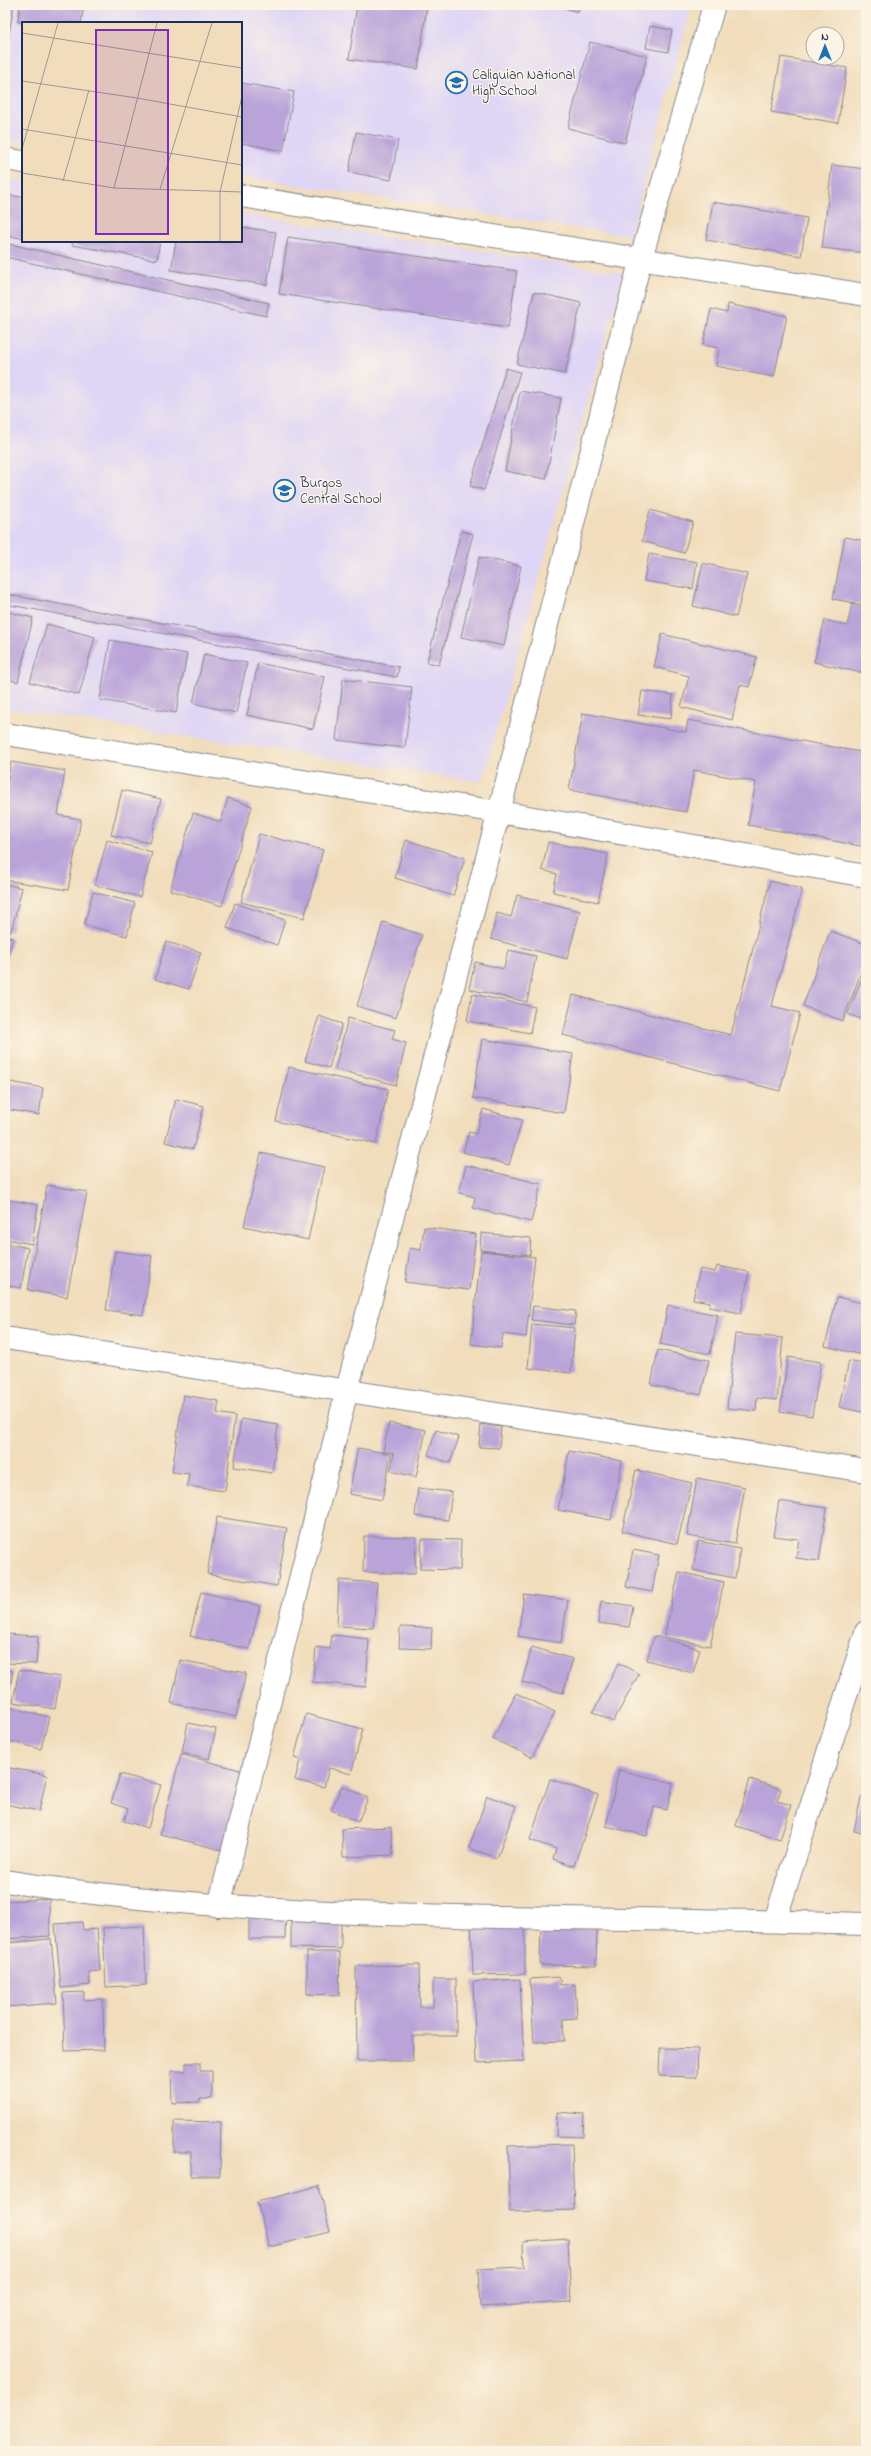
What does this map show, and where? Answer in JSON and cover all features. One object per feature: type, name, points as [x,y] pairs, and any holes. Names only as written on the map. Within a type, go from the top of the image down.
[{"type":"street","points":[[219,1906],[347,1390],[499,812],[641,258],[714,5]]},
{"type":"street","points":[[5,159],[22,162]]},
{"type":"street","points":[[242,196],[641,258],[866,295]]},
{"type":"street","points":[[5,734],[499,812],[866,876]]},
{"type":"street","points":[[5,1338],[866,1471]]},
{"type":"street","points":[[775,1921],[866,1632]]},
{"type":"street","points":[[5,1881],[84,1893],[219,1906],[437,1916],[775,1921],[866,1924]]},
{"type":"shaded area","name":"Caliguian National High School","points":[[5,5],[692,5],[630,236],[242,177],[242,22],[22,22],[22,143],[5,141]]},
{"type":"shaded area","name":"Burgos Central School","points":[[5,179],[22,181],[22,242],[242,242],[242,214],[624,273],[482,782],[5,708]]},
{"type":"building","points":[[5,5],[14,5],[6,51],[5,51]]},
{"type":"building","points":[[20,5],[84,5],[81,22],[18,22]]},
{"type":"building","points":[[357,5],[427,5],[418,69],[349,59]]},
{"type":"building","points":[[554,5],[580,5],[578,12]]},
{"type":"building","points":[[650,26],[672,30],[668,52],[646,48]]},
{"type":"building","points":[[590,42],[647,56],[625,143],[568,128]]},
{"type":"building","points":[[781,57],[805,61],[805,66],[835,66],[847,68],[838,123],[771,112]]},
{"type":"building","points":[[242,83],[294,92],[283,151],[242,143]]},
{"type":"building","points":[[356,132],[398,140],[391,180],[349,172]]},
{"type":"building","points":[[832,165],[866,169],[866,253],[822,248]]},
{"type":"building","points":[[5,195],[22,197],[22,238],[5,236]]},
{"type":"building","points":[[713,202],[807,218],[801,256],[706,240]]},
{"type":"building","points":[[242,227],[276,232],[267,285],[171,270],[176,242],[242,242]]},
{"type":"building","points":[[288,237],[517,271],[508,328],[279,294]]},
{"type":"building","points":[[73,242],[160,242],[157,260],[72,245]]},
{"type":"building","points":[[5,243],[269,303],[266,316],[5,257]]},
{"type":"building","points":[[534,292],[581,303],[565,374],[517,364]]},
{"type":"building","points":[[728,304],[787,316],[774,377],[716,366],[719,348],[703,345],[711,309],[727,313]]},
{"type":"building","points":[[506,368],[520,372],[484,490],[470,486]]},
{"type":"building","points":[[520,391],[561,398],[546,479],[505,471]]},
{"type":"building","points":[[650,510],[693,522],[684,553],[642,541]]},
{"type":"building","points":[[461,531],[473,534],[439,665],[427,662]]},
{"type":"building","points":[[845,537],[866,541],[866,605],[833,599]]},
{"type":"building","points":[[649,554],[697,562],[693,589],[644,581]]},
{"type":"building","points":[[479,557],[521,566],[504,646],[461,637]]},
{"type":"building","points":[[703,563],[747,574],[736,617],[693,606]]},
{"type":"building","points":[[5,594],[399,667],[397,677],[5,604]]},
{"type":"building","points":[[852,604],[866,608],[866,674],[814,662],[825,620],[847,626]]},
{"type":"building","points":[[5,611],[33,618],[18,682],[5,678]]},
{"type":"building","points":[[47,624],[95,637],[79,695],[30,682]]},
{"type":"building","points":[[662,634],[757,657],[749,687],[740,685],[732,720],[681,707],[689,676],[654,667]]},
{"type":"building","points":[[110,640],[187,654],[176,713],[100,700]]},
{"type":"building","points":[[204,654],[247,663],[236,713],[193,703]]},
{"type":"building","points":[[258,663],[325,677],[313,729],[247,715]]},
{"type":"building","points":[[343,679],[412,687],[405,748],[336,740]]},
{"type":"building","points":[[642,691],[673,695],[671,719],[638,715]]},
{"type":"building","points":[[583,713],[686,732],[688,720],[866,753],[866,847],[748,825],[756,782],[694,770],[686,812],[569,790]]},
{"type":"building","points":[[11,762],[65,771],[58,815],[81,819],[68,890],[5,880],[5,793]]},
{"type":"building","points":[[122,790],[161,799],[150,843],[111,835]]},
{"type":"building","points":[[228,798],[252,806],[222,906],[170,890],[193,813],[221,822]]},
{"type":"building","points":[[259,834],[323,850],[304,918],[241,902]]},
{"type":"building","points":[[107,840],[152,852],[140,897],[95,885]]},
{"type":"building","points":[[406,840],[465,858],[453,896],[395,878]]},
{"type":"building","points":[[548,842],[608,854],[598,902],[553,892],[557,874],[542,870]]},
{"type":"building","points":[[770,881],[802,889],[772,1006],[800,1013],[780,1091],[563,1035],[573,995],[731,1035]]},
{"type":"building","points":[[5,884],[22,888],[11,932],[5,930]]},
{"type":"building","points":[[93,892],[135,903],[127,936],[84,925]]},
{"type":"building","points":[[517,895],[580,911],[567,959],[491,939],[497,913],[511,917]]},
{"type":"building","points":[[235,903],[285,920],[277,945],[227,928]]},
{"type":"building","points":[[383,922],[422,935],[396,1018],[357,1006]]},
{"type":"building","points":[[830,931],[866,944],[866,959],[843,1021],[803,1006]]},
{"type":"building","points":[[5,936],[13,938],[5,964]]},
{"type":"building","points":[[166,942],[201,952],[189,989],[155,979]]},
{"type":"building","points":[[508,950],[536,956],[527,1002],[469,989],[475,962],[504,969]]},
{"type":"building","points":[[861,980],[866,982],[866,1021],[848,1014]]},
{"type":"building","points":[[472,994],[535,1007],[530,1033],[467,1021]]},
{"type":"building","points":[[319,1016],[342,1024],[329,1068],[305,1061]]},
{"type":"building","points":[[348,1018],[395,1030],[392,1039],[406,1043],[396,1085],[335,1069]]},
{"type":"building","points":[[482,1039],[573,1054],[564,1113],[473,1098]]},
{"type":"building","points":[[289,1067],[388,1089],[376,1144],[276,1121]]},
{"type":"building","points":[[5,1081],[43,1088],[39,1115],[5,1109]]},
{"type":"building","points":[[176,1099],[204,1106],[193,1149],[165,1142]]},
{"type":"building","points":[[483,1109],[522,1120],[509,1165],[463,1152],[469,1132],[476,1134]]},
{"type":"building","points":[[261,1153],[324,1167],[308,1240],[244,1226]]},
{"type":"building","points":[[466,1165],[541,1184],[531,1222],[473,1208],[475,1197],[459,1193]]},
{"type":"building","points":[[47,1185],[87,1192],[67,1297],[28,1290]]},
{"type":"building","points":[[5,1199],[38,1205],[32,1244],[5,1239]]},
{"type":"building","points":[[424,1227],[476,1234],[469,1290],[405,1282],[410,1248],[421,1250]]},
{"type":"building","points":[[481,1233],[531,1238],[530,1255],[480,1250]]},
{"type":"building","points":[[5,1243],[28,1248],[21,1288],[5,1285]]},
{"type":"building","points":[[115,1251],[152,1256],[143,1315],[106,1310]]},
{"type":"building","points":[[481,1251],[535,1257],[526,1337],[503,1334],[501,1348],[471,1344]]},
{"type":"building","points":[[717,1266],[749,1272],[741,1313],[709,1307],[710,1302],[693,1299],[700,1269],[715,1272]]},
{"type":"building","points":[[837,1297],[866,1304],[866,1356],[825,1346]]},
{"type":"building","points":[[668,1305],[718,1315],[710,1354],[660,1344]]},
{"type":"building","points":[[533,1306],[576,1311],[574,1325],[531,1320]]},
{"type":"building","points":[[532,1324],[575,1328],[571,1373],[528,1368]]},
{"type":"building","points":[[735,1334],[783,1338],[777,1400],[757,1398],[756,1411],[727,1408]]},
{"type":"building","points":[[658,1350],[709,1360],[701,1395],[651,1385]]},
{"type":"building","points":[[788,1357],[821,1362],[812,1416],[780,1411]]},
{"type":"building","points":[[849,1361],[866,1365],[866,1413],[839,1407]]},
{"type":"building","points":[[183,1395],[219,1401],[217,1413],[235,1416],[225,1491],[187,1486],[189,1474],[172,1472]]},
{"type":"building","points":[[241,1419],[278,1425],[272,1473],[234,1467]]},
{"type":"building","points":[[389,1423],[426,1430],[416,1477],[390,1471],[394,1453],[383,1451]]},
{"type":"building","points":[[481,1424],[501,1427],[499,1448],[479,1447]]},
{"type":"building","points":[[436,1430],[459,1437],[450,1463],[428,1455]]},
{"type":"building","points":[[358,1448],[391,1454],[382,1500],[349,1494]]},
{"type":"building","points":[[569,1451],[622,1461],[611,1520],[558,1510]]},
{"type":"building","points":[[636,1470],[692,1483],[677,1544],[622,1531]]},
{"type":"building","points":[[697,1478],[745,1487],[735,1544],[687,1536]]},
{"type":"building","points":[[418,1488],[452,1492],[448,1520],[415,1516]]},
{"type":"building","points":[[779,1501],[827,1508],[819,1561],[796,1558],[799,1539],[773,1536]]},
{"type":"building","points":[[217,1517],[287,1528],[277,1586],[207,1574]]},
{"type":"building","points":[[364,1536],[416,1537],[415,1574],[363,1572]]},
{"type":"building","points":[[422,1539],[461,1540],[460,1570],[420,1569]]},
{"type":"building","points":[[698,1541],[740,1549],[735,1578],[693,1570]]},
{"type":"building","points":[[633,1550],[659,1555],[652,1592],[626,1587]]},
{"type":"building","points":[[679,1572],[724,1582],[710,1646],[664,1637]]},
{"type":"building","points":[[339,1580],[377,1583],[373,1628],[337,1626]]},
{"type":"building","points":[[201,1592],[260,1606],[249,1649],[190,1636]]},
{"type":"building","points":[[524,1594],[568,1600],[561,1643],[518,1636]]},
{"type":"building","points":[[601,1601],[633,1606],[629,1627],[598,1623]]},
{"type":"building","points":[[400,1627],[432,1628],[431,1649],[399,1648]]},
{"type":"building","points":[[5,1634],[38,1636],[36,1664],[5,1663]]},
{"type":"building","points":[[332,1635],[369,1639],[366,1687],[313,1682],[316,1647],[330,1649]]},
{"type":"building","points":[[654,1636],[700,1649],[693,1673],[647,1660]]},
{"type":"building","points":[[532,1647],[573,1659],[563,1693],[522,1682]]},
{"type":"building","points":[[180,1660],[246,1673],[236,1717],[171,1703]]},
{"type":"building","points":[[619,1663],[639,1674],[613,1722],[593,1712]]},
{"type":"building","points":[[5,1670],[13,1671],[8,1699],[5,1698]]},
{"type":"building","points":[[19,1670],[60,1677],[55,1709],[13,1702]]},
{"type":"building","points":[[516,1693],[555,1712],[532,1757],[493,1739]]},
{"type":"building","points":[[5,1706],[49,1717],[41,1749],[5,1740]]},
{"type":"building","points":[[306,1714],[363,1729],[351,1774],[329,1768],[324,1787],[295,1780],[300,1760],[294,1758]]},
{"type":"building","points":[[188,1723],[216,1729],[209,1759],[182,1752]]},
{"type":"building","points":[[181,1754],[247,1772],[225,1851],[160,1834]]},
{"type":"building","points":[[5,1767],[47,1775],[39,1811],[5,1804]]},
{"type":"building","points":[[619,1770],[673,1783],[667,1810],[654,1807],[647,1836],[606,1826]]},
{"type":"building","points":[[120,1774],[161,1785],[148,1828],[124,1821],[128,1809],[111,1803]]},
{"type":"building","points":[[550,1779],[598,1795],[574,1866],[553,1859],[556,1849],[530,1840]]},
{"type":"building","points":[[750,1779],[781,1789],[777,1801],[791,1805],[780,1840],[736,1826]]},
{"type":"building","points":[[342,1786],[368,1798],[358,1822],[331,1810]]},
{"type":"building","points":[[487,1796],[516,1806],[497,1858],[469,1848]]},
{"type":"building","points":[[861,1797],[866,1798],[866,1834],[854,1831]]},
{"type":"building","points":[[391,1827],[393,1855],[343,1857],[342,1829]]},
{"type":"building","points":[[49,1899],[50,1936],[5,1939],[5,1901]]},
{"type":"building","points":[[249,1914],[286,1915],[285,1939],[249,1939]]},
{"type":"building","points":[[291,1915],[341,1915],[341,1949],[291,1948]]},
{"type":"building","points":[[525,1921],[525,1974],[473,1975],[471,1922]]},
{"type":"building","points":[[82,1922],[83,1930],[97,1929],[100,1971],[89,1972],[90,1985],[61,1988],[55,1924]]},
{"type":"building","points":[[541,1923],[597,1923],[596,1966],[540,1965]]},
{"type":"building","points":[[144,1926],[146,1985],[106,1987],[103,1928]]},
{"type":"building","points":[[51,1939],[57,2003],[7,2007],[5,1943]]},
{"type":"building","points":[[307,1952],[340,1952],[339,1995],[307,1994]]},
{"type":"building","points":[[419,1965],[420,2007],[433,2007],[433,1979],[456,1979],[456,2036],[412,2036],[413,2061],[357,2061],[356,1966]]},
{"type":"building","points":[[560,1977],[560,1985],[575,1984],[577,2018],[563,2019],[564,2041],[534,2042],[530,1979]]},
{"type":"building","points":[[520,1979],[524,2061],[476,2063],[473,1982]]},
{"type":"building","points":[[84,1992],[84,2000],[103,1999],[104,2050],[65,2051],[63,1993]]},
{"type":"building","points":[[660,2048],[698,2049],[697,2077],[659,2076]]},
{"type":"building","points":[[186,2063],[200,2063],[200,2071],[212,2071],[212,2099],[200,2099],[200,2102],[172,2103],[171,2071],[186,2071]]},
{"type":"building","points":[[557,2112],[584,2114],[583,2137],[556,2136]]},
{"type":"building","points":[[174,2121],[221,2122],[220,2176],[191,2176],[191,2152],[174,2152]]},
{"type":"building","points":[[572,2144],[574,2210],[510,2212],[508,2146]]},
{"type":"building","points":[[319,2186],[330,2232],[269,2247],[257,2202]]},
{"type":"building","points":[[568,2239],[571,2302],[480,2307],[478,2269],[524,2267],[523,2242]]},
{"type":"place","name":"Caliguian National High School","points":[[456,82]]},
{"type":"place","name":"Burgos Central School","points":[[284,490]]}]
